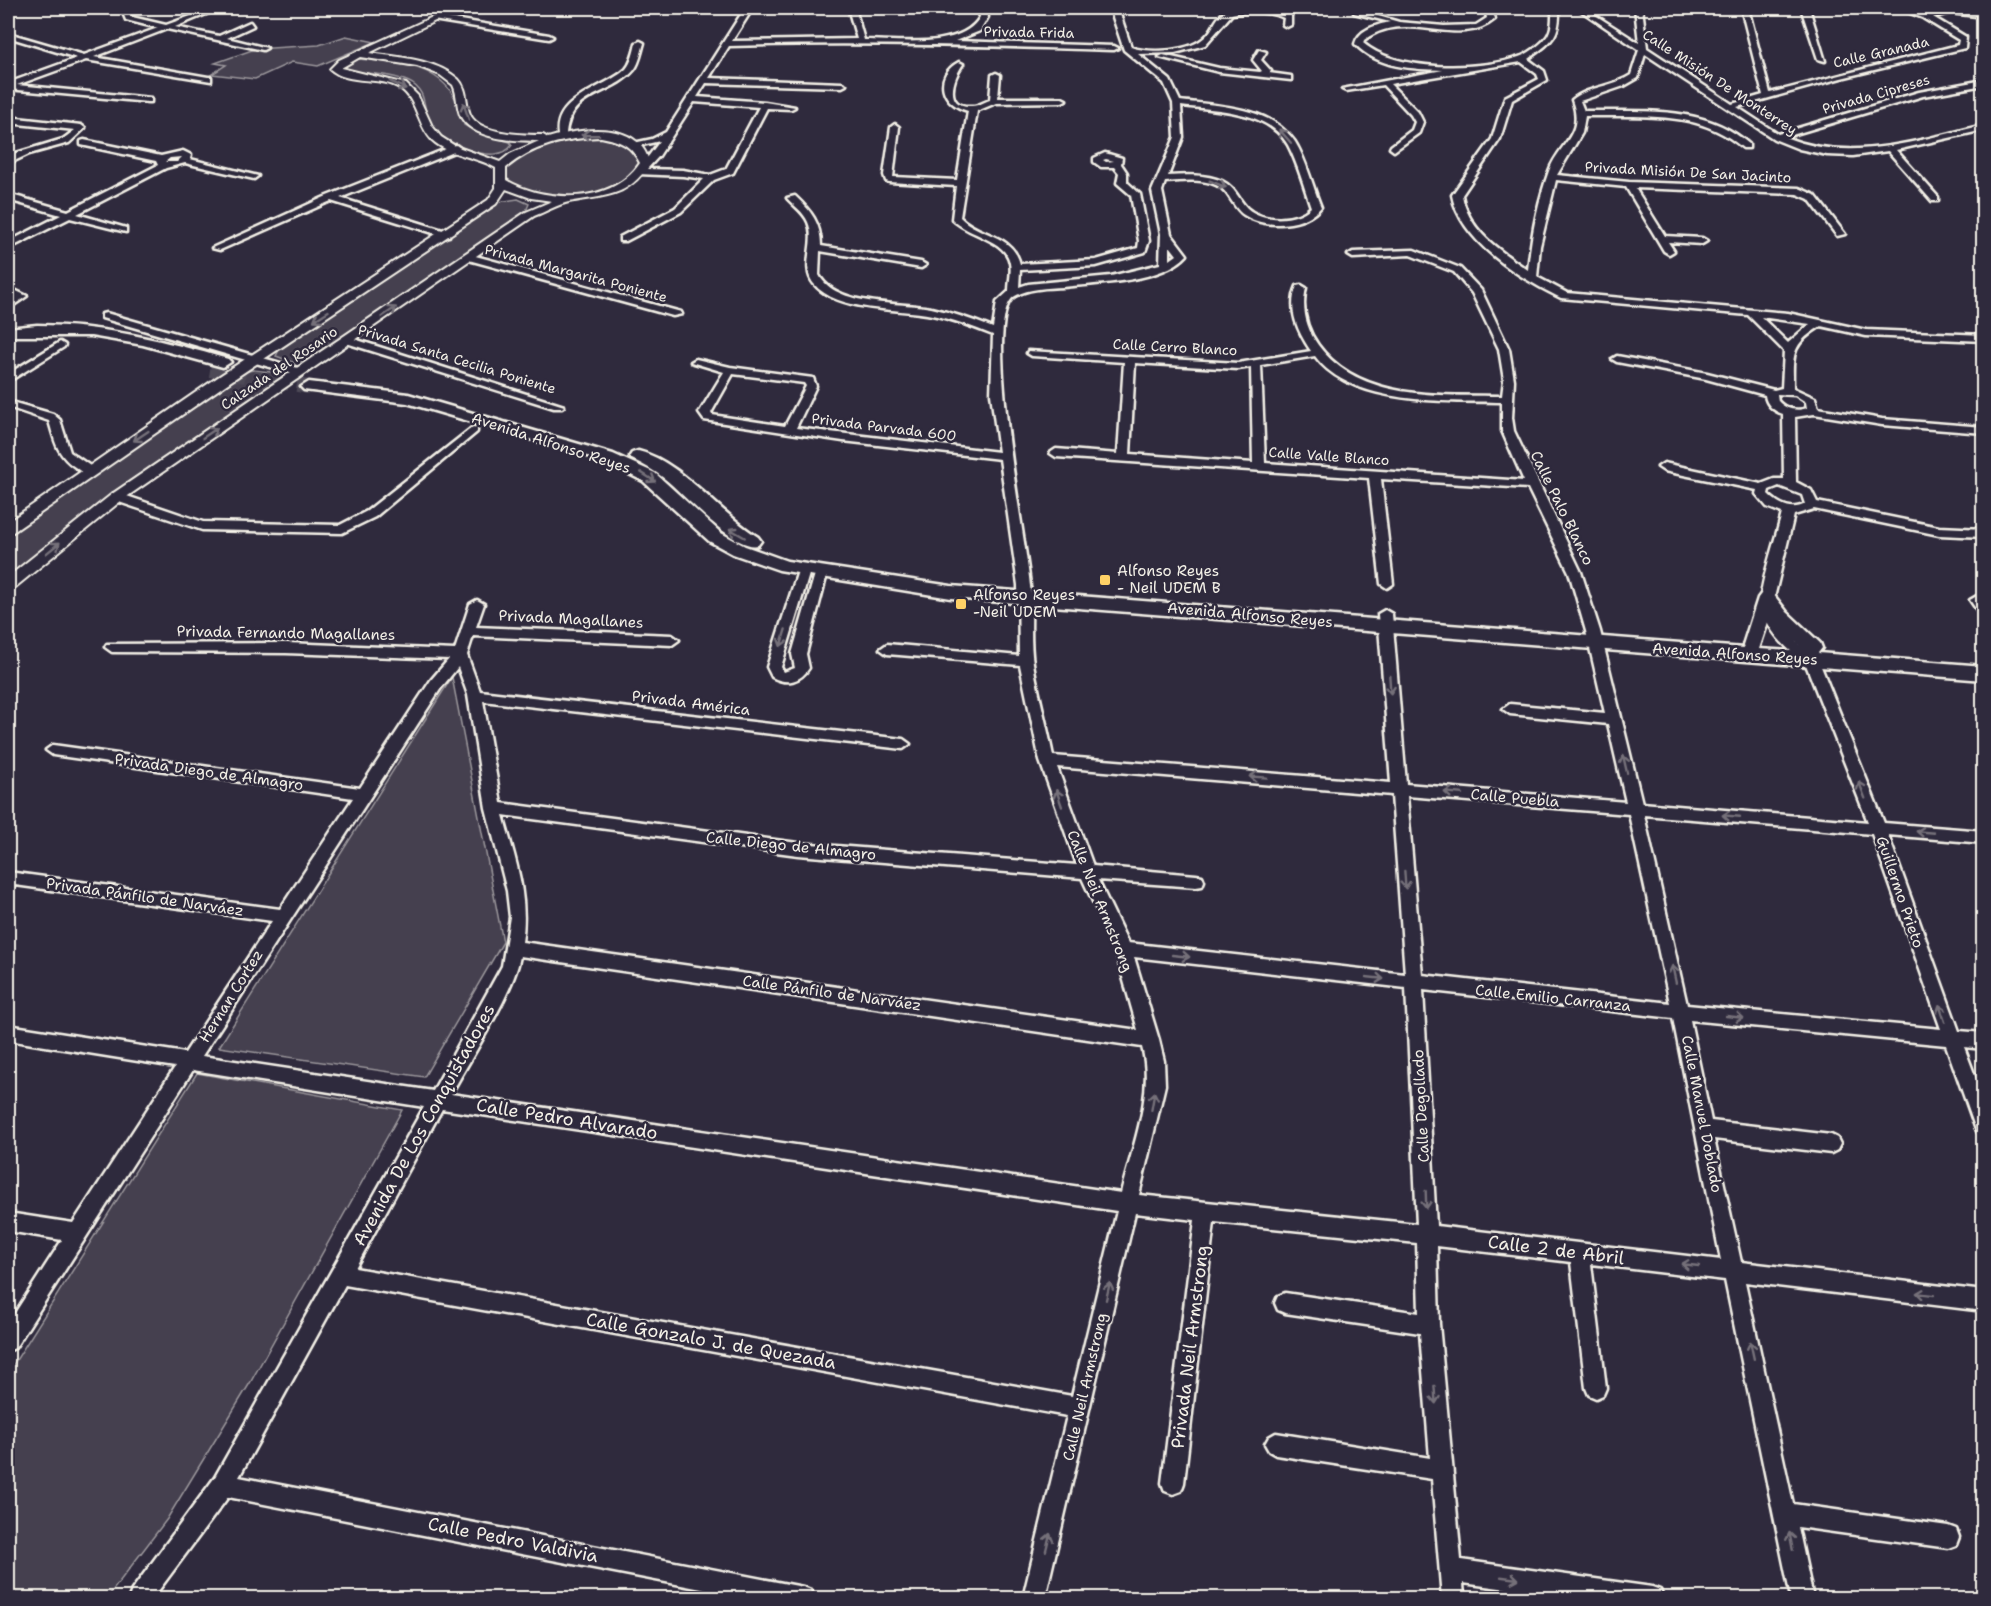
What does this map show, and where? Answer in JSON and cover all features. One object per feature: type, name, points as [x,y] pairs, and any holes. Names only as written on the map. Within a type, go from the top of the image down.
[{"type":"main road","points":[[8,332],[65,328],[105,332],[216,366],[97,338],[58,335],[8,338]]},
{"type":"main road","name":"Avenida Alfonso Reyes","points":[[310,379],[408,399],[607,457],[649,477],[715,537],[761,559],[821,574],[951,592],[1024,591]]},
{"type":"main road","name":"Avenida Alfonso Reyes","points":[[310,379],[409,390],[624,451],[663,469],[729,529],[770,549],[791,555],[1024,591],[1595,638],[1812,653],[1983,659]]},
{"type":"main road","points":[[1752,645],[1767,598]]},
{"type":"main road","points":[[1767,598],[1812,653]]},
{"type":"main road","name":"Avenida Alfonso Reyes","points":[[1595,638],[1792,646],[1812,653],[1983,674]]},
{"type":"street","points":[[124,8],[129,18],[263,48]]},
{"type":"street","points":[[10,84],[218,8]]},
{"type":"street","points":[[329,8],[357,8]]},
{"type":"street","points":[[458,8],[338,64],[335,69],[390,81],[405,87],[414,97],[423,122],[440,142],[478,155],[501,167]]},
{"type":"street","points":[[642,171],[651,162],[749,8]]},
{"type":"street","points":[[851,8],[861,41]]},
{"type":"street","points":[[943,43],[977,29],[984,17],[982,8]]},
{"type":"street","points":[[1114,8],[1128,49],[1167,82],[1177,103],[1179,137],[1161,179],[1157,199],[1166,234],[1165,268]]},
{"type":"street","points":[[1357,11],[1399,22],[1456,27],[1479,25],[1491,19],[1489,8]]},
{"type":"street","points":[[1346,89],[1522,59],[1550,39],[1555,27],[1556,8]]},
{"type":"street","name":"Calle Misión De Monterrey","points":[[1581,8],[1778,137],[1807,150],[1829,154],[1850,154],[1983,127]]},
{"type":"street","points":[[1533,276],[1535,246],[1554,169],[1578,133],[1581,113],[1576,100],[1585,94],[1630,80],[1635,76],[1643,50],[1639,8]]},
{"type":"street","points":[[1744,8],[1767,96]]},
{"type":"street","points":[[1805,8],[1822,59]]},
{"type":"street","points":[[1900,8],[1926,16]]},
{"type":"street","name":"Calle Granada","points":[[1926,16],[1950,9],[1983,15]]},
{"type":"street","points":[[1149,52],[1180,51],[1201,44],[1231,12],[1277,12],[1288,17],[1287,25]]},
{"type":"street","name":"Calle Granada","points":[[1732,106],[1962,46],[1964,43],[1959,35],[1926,16]]},
{"type":"street","points":[[436,18],[549,37]]},
{"type":"street","points":[[1399,22],[1364,34],[1359,44],[1371,54],[1393,62],[1472,68]]},
{"type":"street","points":[[221,38],[250,24]]},
{"type":"street","points":[[8,35],[83,57],[208,79]]},
{"type":"street","name":"Privada Frida","points":[[726,44],[861,41],[1114,48]]},
{"type":"street","points":[[558,137],[563,120],[574,105],[628,70],[640,44]]},
{"type":"street","points":[[1128,49],[1245,74],[1288,78]]},
{"type":"street","points":[[1245,74],[1258,62],[1262,52]]},
{"type":"street","points":[[359,54],[414,63],[443,73],[460,88],[468,120],[492,132],[514,137],[609,136],[633,144],[657,140],[669,134]]},
{"type":"street","points":[[1522,59],[1541,73],[1543,80],[1508,99],[1496,139],[1456,195],[1461,211],[1478,238],[1555,292],[1578,299],[1788,316],[1866,333],[1951,339],[1983,338]]},
{"type":"street","points":[[1258,62],[1267,71],[1262,75]]},
{"type":"street","points":[[959,64],[949,75],[947,91],[956,103],[973,110],[994,101],[1062,100]]},
{"type":"street","points":[[994,101],[996,75]]},
{"type":"street","points":[[703,80],[842,85]]},
{"type":"street","name":"Privada Cipreses","points":[[1778,137],[1922,94],[1983,82]]},
{"type":"street","points":[[1385,83],[1415,114],[1419,122],[1416,131],[1394,148]]},
{"type":"street","points":[[10,84],[148,100]]},
{"type":"street","points":[[691,99],[791,107]]},
{"type":"street","points":[[1161,179],[1194,179],[1221,184],[1232,192],[1244,210],[1260,217],[1295,220],[1307,216],[1316,207],[1291,143],[1272,124],[1240,111],[1177,103]]},
{"type":"street","points":[[623,239],[678,210],[711,178],[730,171],[765,104]]},
{"type":"street","points":[[973,110],[955,213],[957,220],[966,230],[991,238],[1008,247],[1016,267],[1014,292],[1028,287],[1146,273],[1165,268],[1177,262],[1182,255],[1166,234]]},
{"type":"street","points":[[1581,113],[1681,116],[1733,134],[1746,146]]},
{"type":"street","points":[[8,120],[81,128],[59,143],[19,154],[8,161]]},
{"type":"street","points":[[895,127],[889,178],[959,183]]},
{"type":"street","points":[[478,155],[497,154],[510,150],[516,141],[514,137]]},
{"type":"street","points":[[502,182],[499,176],[501,167],[521,150],[558,137]]},
{"type":"street","points":[[84,143],[163,162]]},
{"type":"street","points":[[633,144],[644,157],[642,171]]},
{"type":"street","points":[[1889,147],[1935,199]]},
{"type":"street","points":[[217,248],[330,198],[456,148]]},
{"type":"street","points":[[8,153],[19,154]]},
{"type":"street","points":[[8,246],[179,154],[188,156],[186,161],[254,176]]},
{"type":"street","points":[[1016,267],[1125,259],[1142,250],[1144,241],[1135,194],[1111,176],[1097,162],[1098,158],[1114,157],[1119,160],[1116,164],[1123,173],[1111,176]]},
{"type":"street","points":[[642,171],[683,173],[711,178]]},
{"type":"street","name":"Calzada del Rosario","points":[[8,585],[117,497],[310,379],[347,340],[530,214],[547,206],[618,188],[642,171]]},
{"type":"street","name":"Privada Misión De San Jacinto","points":[[1552,177],[1629,185],[1799,191],[1812,197],[1840,234]]},
{"type":"street","name":"Calzada del Rosario","points":[[8,529],[252,360],[492,202],[499,193],[502,182],[513,190],[532,196],[580,198]]},
{"type":"street","points":[[1629,185],[1669,251]]},
{"type":"street","points":[[8,197],[123,230]]},
{"type":"street","points":[[492,202],[509,197],[526,198],[535,205],[530,214]]},
{"type":"street","points":[[330,198],[446,234]]},
{"type":"street","points":[[792,198],[799,203],[815,225],[817,248],[813,266],[817,282],[839,295],[947,315],[998,333]]},
{"type":"street","points":[[1662,239],[1702,241]]},
{"type":"street","points":[[817,248],[921,265]]},
{"type":"street","name":"Calle Palo Blanco","points":[[1353,255],[1411,252],[1440,261],[1465,276],[1477,292],[1504,350],[1509,380],[1508,430],[1575,572],[1595,638]]},
{"type":"street","name":"Privada Margarita Poniente","points":[[468,257],[677,314]]},
{"type":"street","points":[[1301,288],[1298,298],[1303,329],[1316,353],[1358,383],[1381,390],[1507,399]]},
{"type":"street","points":[[8,290],[22,296],[8,306]]},
{"type":"street","name":"Calle Neil Armstrong","points":[[1014,292],[1002,302],[998,333],[997,394],[1024,591],[1026,661],[1047,761],[1088,874],[1123,950],[1150,1040],[1155,1061],[1156,1085],[1034,1599]]},
{"type":"street","points":[[1750,312],[1788,349]]},
{"type":"street","points":[[106,316],[190,339],[310,379]]},
{"type":"street","points":[[1788,390],[1788,349],[1798,336],[1817,324]]},
{"type":"street","name":"Privada Santa Cecilia Poniente","points":[[347,340],[558,406]]},
{"type":"street","points":[[8,380],[60,345]]},
{"type":"street","name":"Calle Cerro Blanco","points":[[1032,353],[1215,366],[1256,364],[1316,353]]},
{"type":"street","points":[[1617,359],[1707,376],[1772,393],[1788,390],[1811,400],[1813,410]]},
{"type":"street","points":[[1124,456],[1130,360]]},
{"type":"street","name":"Privada Parvada 600","points":[[696,362],[730,370],[809,380],[811,386],[789,430],[1004,456]]},
{"type":"street","points":[[1256,364],[1259,465]]},
{"type":"street","points":[[730,370],[706,416],[711,419],[789,430]]},
{"type":"street","points":[[1772,393],[1770,396],[1773,403],[1789,412],[1803,414],[1813,410],[1882,422],[1983,430]]},
{"type":"street","points":[[8,404],[49,416],[54,420],[59,447],[64,454],[89,471]]},
{"type":"street","points":[[1789,412],[1790,484]]},
{"type":"street","points":[[117,497],[202,526],[342,528],[370,514],[473,430]]},
{"type":"street","name":"Calle Valle Blanco","points":[[1056,453],[1532,485]]},
{"type":"street","points":[[1664,467],[1763,488]]},
{"type":"street","points":[[1375,474],[1387,584]]},
{"type":"street","points":[[1812,505],[1807,493],[1790,484],[1769,483],[1763,488],[1762,494],[1765,499],[1789,511],[1804,511],[1812,505],[1939,531],[1983,533]]},
{"type":"street","points":[[1789,511],[1767,598],[1777,627],[1792,646]]},
{"type":"street","points":[[804,571],[774,667],[777,674],[785,678],[795,675],[802,668],[799,654],[821,574]]},
{"type":"street","points":[[460,655],[477,604]]},
{"type":"street","name":"Calle Degollado","points":[[1386,620],[1414,982],[1428,1235],[1429,1324],[1453,1599]]},
{"type":"street","name":"Privada Magallanes","points":[[468,631],[672,640]]},
{"type":"street","name":"Calle Manuel Doblado","points":[[1595,638],[1682,1012],[1703,1129],[1735,1270],[1802,1599]]},
{"type":"street","name":"Privada Fernando Magallanes","points":[[112,646],[286,648],[460,655]]},
{"type":"street","points":[[887,649],[1026,661]]},
{"type":"street","name":"Guillermo Prieto","points":[[1812,653],[1878,828],[1983,1127]]},
{"type":"street","name":"Avenida De Los Conquistadores","points":[[140,1599],[223,1485],[493,1001],[515,948],[518,917],[515,891],[494,808],[476,695],[460,655]]},
{"type":"street","name":"Hernan Cortez","points":[[8,1341],[76,1233],[191,1061],[282,916],[436,684],[460,655]]},
{"type":"street","name":"Privada América","points":[[476,695],[903,744]]},
{"type":"street","points":[[1510,709],[1614,720]]},
{"type":"street","name":"Privada Diego de Almagro","points":[[53,750],[364,794]]},
{"type":"street","name":"Calle Puebla","points":[[1047,761],[1983,837]]},
{"type":"street","name":"Calle Diego de Almagro","points":[[494,808],[798,849],[1088,874],[1196,880]]},
{"type":"street","name":"Privada Pánfilo de Narváez","points":[[8,878],[282,916]]},
{"type":"street","name":"Calle Pánfilo de Narváez","points":[[515,948],[1150,1040]]},
{"type":"street","name":"Calle Emilio Carranza","points":[[1123,950],[1682,1012],[1983,1041]]},
{"type":"street","name":"Calle Pedro Alvarado","points":[[8,1032],[438,1100],[1127,1203]]},
{"type":"street","points":[[1703,1129],[1831,1144]]},
{"type":"street","name":"Calle 2 de Abril","points":[[1127,1203],[1735,1270],[1983,1301]]},
{"type":"street","name":"Privada Neil Armstrong","points":[[1173,1483],[1206,1211]]},
{"type":"street","points":[[8,1222],[76,1233]]},
{"type":"street","points":[[1580,1253],[1596,1388]]},
{"type":"street","name":"Calle Gonzalo J. de Quezada","points":[[341,1275],[1080,1408]]},
{"type":"street","points":[[1285,1303],[1429,1324]]},
{"type":"street","points":[[1276,1444],[1440,1470]]},
{"type":"street","name":"Calle Pedro Valdivia","points":[[223,1485],[803,1599]]},
{"type":"street","points":[[1786,1514],[1948,1537]]},
{"type":"street","points":[[1452,1570],[1652,1599]]},
{"type":"shaded area","points":[[346,36],[375,42],[318,66],[292,62],[255,79],[212,74],[226,65],[215,63],[255,49],[319,45]]},
{"type":"shaded area","points":[[359,59],[400,64],[426,71],[447,86],[455,98],[464,125],[478,133],[510,142],[512,145],[505,151],[495,154],[483,154],[458,146],[437,133],[431,126],[420,91],[409,82],[393,77],[341,69],[348,61]]},
{"type":"shaded area","points":[[585,136],[618,140],[630,148],[640,163],[625,181],[613,188],[581,196],[563,197],[530,192],[516,186],[506,177],[506,167],[527,149]]},
{"type":"shaded area","points":[[518,199],[529,204],[525,213],[306,361],[295,363],[276,356],[279,350],[498,202]]},
{"type":"shaded area","points":[[253,370],[271,372],[277,376],[277,380],[81,518],[8,580],[8,536],[47,505],[243,372]]},
{"type":"shaded area","points":[[452,677],[503,942],[424,1077],[219,1047]]},
{"type":"shaded area","points":[[197,1073],[402,1110],[250,1383],[167,1519],[107,1598],[8,1598],[8,1373]]},
{"type":"tunnel","points":[[210,370],[309,387]]},
{"type":"place","name":"Alfonso Reyes - Neil UDEM B","points":[[1105,580]]},
{"type":"place","name":"Alfonso Reyes -Neil UDEM","points":[[961,604]]}]
